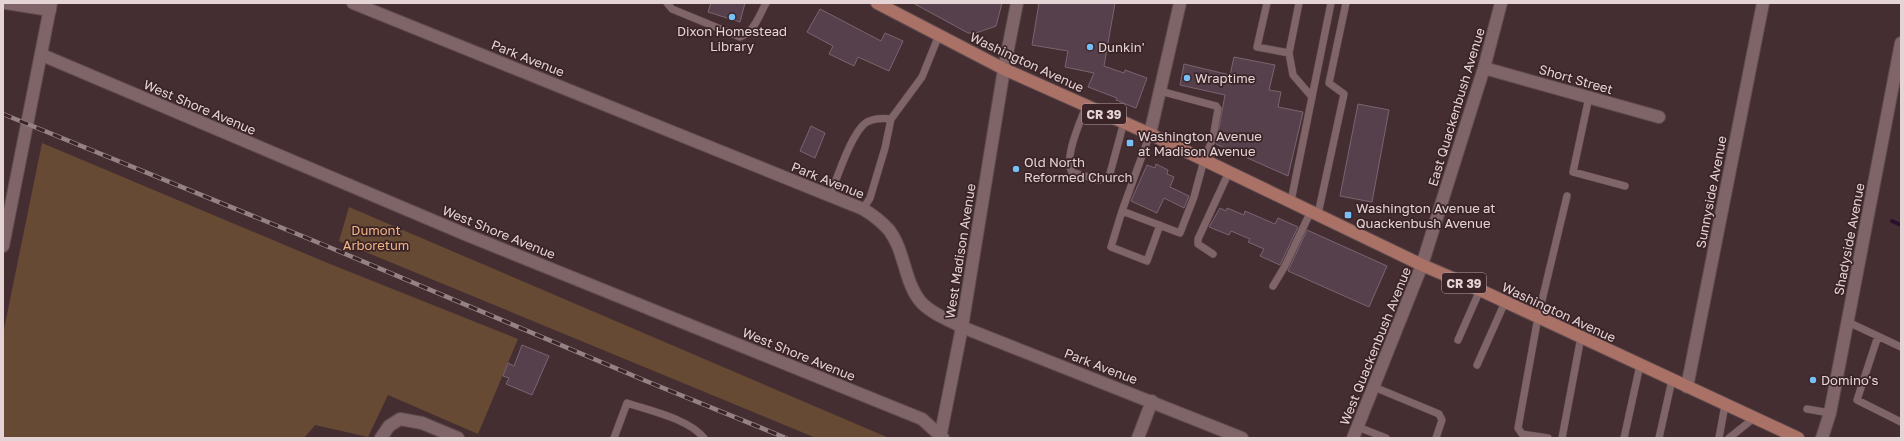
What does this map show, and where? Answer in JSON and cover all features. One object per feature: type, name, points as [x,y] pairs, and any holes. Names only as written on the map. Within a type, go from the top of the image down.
[{"type":"main road","name":"Washington Avenue","points":[[877,3],[1004,69],[1150,134],[1315,212],[1422,265],[1480,290],[1798,438]]},
{"type":"street","points":[[3,246],[5,220],[42,55],[50,7],[6,3]]},
{"type":"street","name":"Park Avenue","points":[[353,3],[862,209],[879,220],[890,232],[900,254],[912,289],[921,303],[962,327],[1152,401],[1242,438]]},
{"type":"street","name":"West Madison Avenue","points":[[941,437],[962,327],[1004,69],[1017,3]]},
{"type":"street","points":[[1150,134],[1180,3]]},
{"type":"street","name":"East Quackenbush Avenue","points":[[1422,265],[1484,68],[1501,3]]},
{"type":"street","name":"Sunnyside Avenue","points":[[1687,387],[1763,3]]},
{"type":"street","name":"Shadyside Avenue","points":[[1822,438],[1830,413],[1901,43]]},
{"type":"street","name":"West Shore Avenue","points":[[42,55],[467,235],[922,419],[941,437]]},
{"type":"street","name":"Short Street","points":[[1484,68],[1659,117]]},
{"type":"street","name":"West Quackenbush Avenue","points":[[1353,438],[1422,265]]},
{"type":"street","points":[[1138,438],[1152,401]]},
{"type":"street","points":[[381,438],[389,426],[400,419],[422,423],[458,438]]},
{"type":"lane","points":[[667,3],[672,9],[740,37],[748,34],[766,3]]},
{"type":"lane","points":[[1267,3],[1257,47],[1289,53]]},
{"type":"lane","points":[[1299,3],[1289,53],[1293,76],[1312,97]]},
{"type":"lane","points":[[1291,201],[1331,3]]},
{"type":"lane","points":[[1272,286],[1315,212],[1344,94],[1328,83],[1346,3]]},
{"type":"lane","points":[[862,209],[870,198],[885,148],[891,118],[922,77],[939,35]]},
{"type":"lane","points":[[1122,211],[1180,233],[1194,198],[1204,160],[1213,138],[1218,108],[1160,91]]},
{"type":"lane","points":[[1589,97],[1573,172],[1625,186]]},
{"type":"lane","points":[[1086,106],[1069,156],[1069,167],[1072,172],[1098,180],[1109,177],[1124,122]]},
{"type":"lane","points":[[830,196],[857,131],[867,122],[878,118],[891,118]]},
{"type":"lane","points":[[1150,134],[1122,211],[1111,247],[1147,261],[1160,225]]},
{"type":"lane","points":[[1214,254],[1198,244],[1198,239],[1229,172]]},
{"type":"lane","points":[[1548,438],[1522,434],[1518,428],[1538,317],[1567,196]]},
{"type":"lane","points":[[1458,340],[1480,290]]},
{"type":"lane","points":[[1477,365],[1505,302]]},
{"type":"lane","points":[[1848,322],[1901,347]]},
{"type":"lane","points":[[1878,336],[1857,400],[1901,422]]},
{"type":"lane","points":[[1562,438],[1581,337]]},
{"type":"lane","points":[[1624,438],[1640,365]]},
{"type":"lane","points":[[1659,438],[1672,380]]},
{"type":"lane","points":[[1374,386],[1439,414],[1442,420],[1436,438]]},
{"type":"lane","points":[[614,438],[627,403],[697,429],[704,438]]},
{"type":"lane","points":[[1719,438],[1725,405]]},
{"type":"lane","points":[[1807,409],[1830,413]]},
{"type":"lane","points":[[1729,438],[1754,418]]},
{"type":"lane","points":[[1358,426],[1386,438]]},
{"type":"green space","points":[[42,143],[330,264],[518,339],[478,434],[388,395],[368,437],[315,425],[304,438],[3,438],[3,334]]},
{"type":"green space","name":"Dumont Arboretum","points":[[349,207],[889,438],[816,438],[339,241]]},
{"type":"building","name":"Dixon Homestead Library","points":[[711,3],[745,3],[740,22],[708,12]]},
{"type":"building","points":[[913,3],[1002,3],[996,26],[976,33],[968,33]]},
{"type":"building","points":[[1039,3],[1115,3],[1104,66],[1124,73],[1125,70],[1147,78],[1136,108],[1116,100],[1117,98],[1088,87],[1094,73],[1065,67],[1068,51],[1032,45]]},
{"type":"building","points":[[820,9],[881,41],[885,33],[903,41],[889,71],[858,57],[854,66],[829,54],[833,46],[807,32]]},
{"type":"building","points":[[1234,57],[1275,65],[1269,90],[1281,92],[1278,107],[1303,112],[1288,176],[1216,144],[1225,95],[1180,85],[1184,64],[1230,75]]},
{"type":"building","points":[[1358,104],[1389,110],[1372,202],[1340,196]]},
{"type":"building","points":[[811,126],[825,133],[815,158],[800,151]]},
{"type":"building","points":[[1156,164],[1168,170],[1167,174],[1174,177],[1170,187],[1189,196],[1184,208],[1164,198],[1157,213],[1131,201],[1147,165],[1155,168]]},
{"type":"building","points":[[1220,208],[1226,211],[1227,208],[1244,215],[1245,211],[1275,224],[1278,218],[1298,227],[1280,265],[1260,256],[1264,249],[1248,242],[1250,239],[1231,231],[1229,235],[1209,227]]},
{"type":"building","points":[[1307,230],[1387,266],[1369,307],[1288,271]]},
{"type":"building","points":[[522,345],[549,356],[532,395],[506,384],[509,378],[503,376],[508,363],[514,366]]},
{"type":"waterway","points":[[1892,221],[1901,225]]},
{"type":"railway","points":[[3,114],[324,245],[646,381],[786,438]]},
{"type":"place","name":"Dixon Homestead Library","points":[[732,17]]},
{"type":"place","name":"Dunkin'","points":[[1090,47]]},
{"type":"place","name":"Wraptime","points":[[1187,78]]},
{"type":"place","name":"Washington Avenue at Madison Avenue","points":[[1130,143]]},
{"type":"place","name":"Old North Reformed Church","points":[[1016,169]]},
{"type":"place","name":"Washington Avenue at Quackenbush Avenue","points":[[1348,215]]},
{"type":"place","name":"Domino's","points":[[1813,380]]}]
